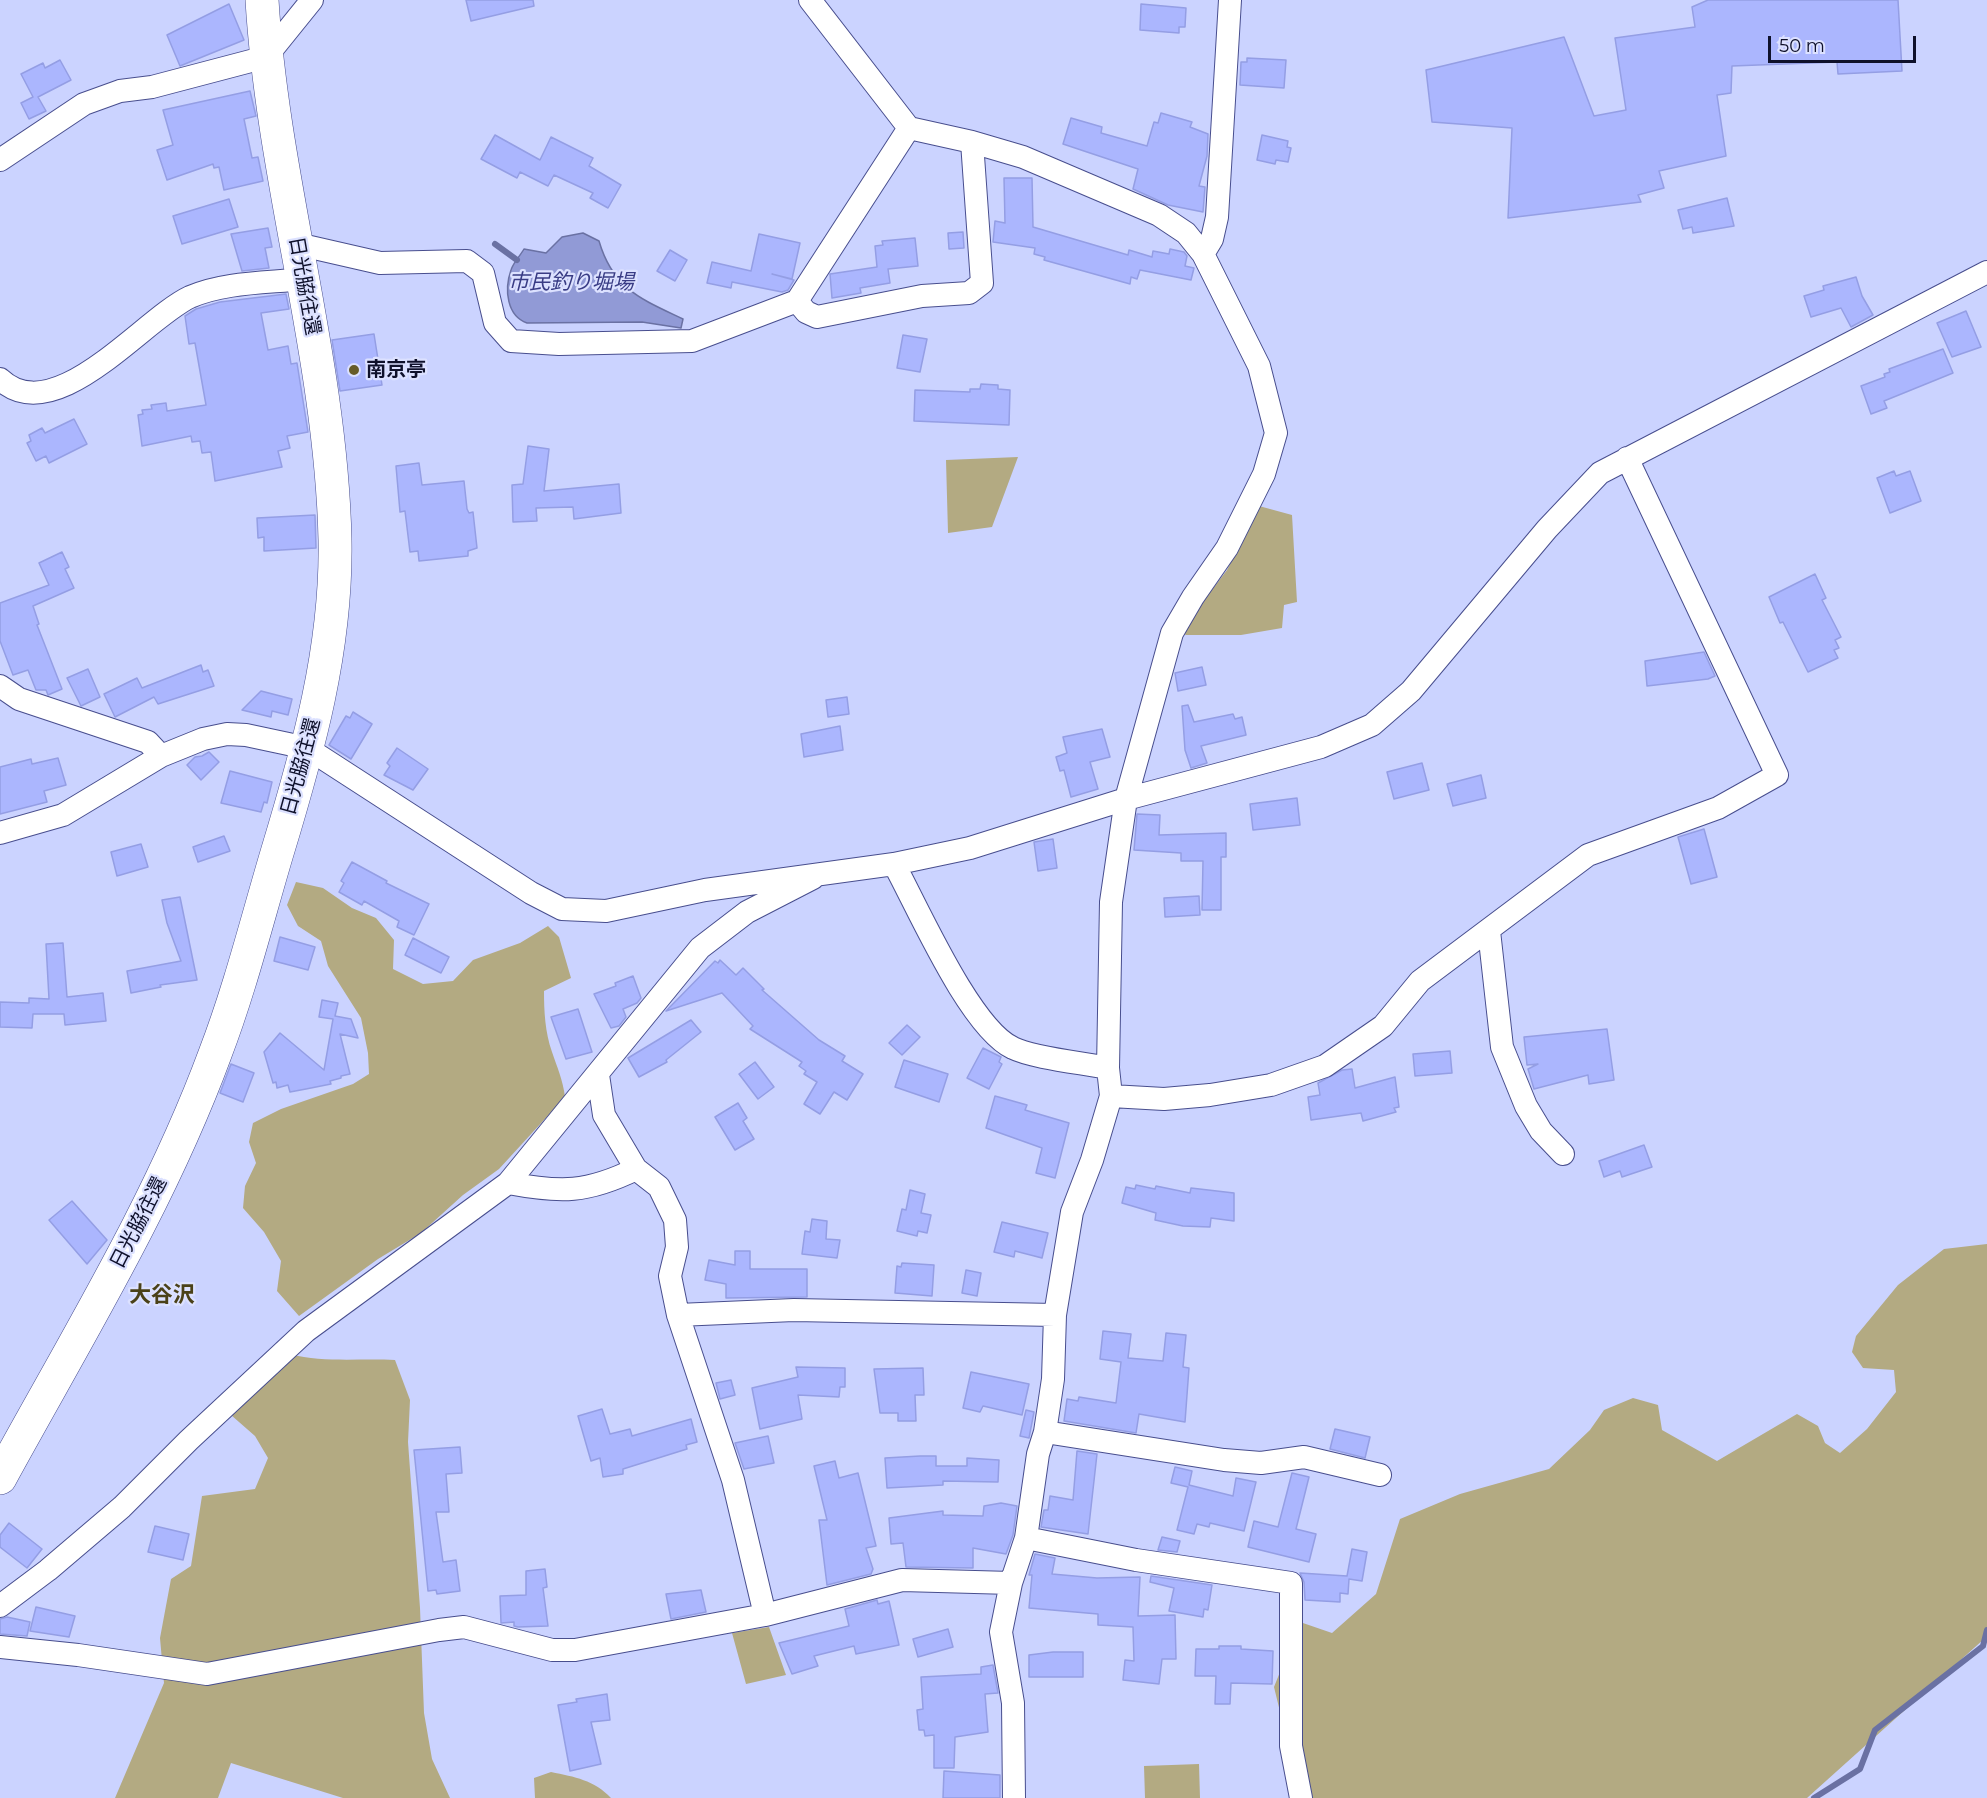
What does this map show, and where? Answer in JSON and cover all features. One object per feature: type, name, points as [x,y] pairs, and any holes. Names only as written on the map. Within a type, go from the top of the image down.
[{"type":"highway","name":"日光脇往還","points":[[0,1478],[130,1245],[187,1123],[216,1054],[307,748],[328,655],[334,590],[335,540],[325,416],[297,244],[276,134],[266,57],[262,0]]},
{"type":"street","points":[[0,160],[93,101],[120,91],[152,87],[266,57],[312,0]]},
{"type":"street","points":[[810,0],[909,128],[972,142],[1023,157],[1159,215],[1186,233],[1203,254],[1259,366],[1276,433],[1264,474],[1250,505],[1227,548],[1193,597],[1172,633],[1126,799],[1111,902],[1108,1068],[1111,1096],[1092,1161],[1072,1212],[1055,1315],[1053,1379],[1045,1432],[1038,1455],[1026,1538],[1011,1583],[1000,1632],[1013,1703],[1014,1798]]},
{"type":"street","points":[[1203,254],[1212,239],[1217,217],[1230,0]]},
{"type":"street","points":[[297,244],[380,263],[467,261],[483,273],[495,323],[511,341],[560,344],[692,340],[797,301],[909,128]]},
{"type":"street","points":[[797,301],[806,312],[817,317],[922,296],[969,293],[982,283],[972,142]]},
{"type":"street","points":[[0,833],[63,815],[161,756],[187,743],[227,734],[274,739],[307,748],[531,893],[562,909],[606,911],[705,890],[821,872],[894,864],[970,848],[1126,799],[1322,747],[1372,724],[1411,692],[1585,486],[1600,473],[1987,272]]},
{"type":"street","points":[[0,379],[9,388],[31,394],[53,388],[94,370],[171,308],[192,297],[231,286],[303,279]]},
{"type":"street","points":[[1111,1096],[1164,1099],[1210,1095],[1271,1085],[1325,1066],[1383,1026],[1419,981],[1490,931],[1550,881],[1588,855],[1718,808],[1777,775],[1627,458]]},
{"type":"street","points":[[0,686],[19,699],[148,742],[161,756]]},
{"type":"street","points":[[894,864],[945,960],[977,1012],[998,1038],[1014,1049],[1108,1068]]},
{"type":"street","points":[[0,1606],[48,1570],[122,1507],[189,1440],[306,1331],[508,1183],[700,948],[747,912],[797,889],[821,872]]},
{"type":"street","points":[[1490,931],[1502,1047],[1540,1131],[1563,1154]]},
{"type":"street","points":[[598,1075],[604,1115],[636,1169],[659,1187],[675,1220],[677,1247],[670,1276],[678,1315],[733,1480],[765,1615]]},
{"type":"street","points":[[508,1183],[545,1190],[586,1189],[636,1169]]},
{"type":"street","points":[[678,1315],[794,1310],[1055,1315]]},
{"type":"street","points":[[1045,1432],[1224,1460],[1261,1462],[1304,1457],[1380,1474]]},
{"type":"street","points":[[1026,1538],[1136,1560],[1291,1583],[1291,1746],[1301,1798]]},
{"type":"street","points":[[0,1647],[78,1655],[207,1674],[464,1627],[552,1650],[575,1650],[765,1615],[902,1580],[1011,1583]]},
{"type":"shaded area","points":[[1018,457],[992,527],[948,533],[946,460]]},
{"type":"shaded area","points":[[1259,506],[1292,515],[1297,602],[1284,605],[1282,628],[1241,635],[1186,635],[1180,632],[1227,570]]},
{"type":"shaded area","points":[[296,882],[323,888],[352,908],[376,918],[394,940],[393,969],[423,984],[453,981],[473,960],[520,943],[548,926],[559,937],[571,978],[544,991],[548,1037],[565,1097],[499,1169],[463,1195],[421,1233],[378,1259],[299,1316],[277,1291],[281,1261],[264,1232],[243,1208],[245,1186],[256,1163],[249,1142],[253,1123],[281,1109],[353,1084],[369,1074],[368,1053],[361,1018],[328,966],[321,941],[298,926],[287,905]]},
{"type":"shaded area","points":[[1987,1244],[1987,1632],[1984,1639],[1807,1798],[1301,1798],[1274,1687],[1300,1622],[1332,1633],[1376,1594],[1400,1519],[1460,1494],[1549,1469],[1590,1430],[1604,1410],[1633,1398],[1658,1405],[1662,1430],[1717,1461],[1797,1414],[1818,1426],[1825,1443],[1840,1453],[1867,1429],[1896,1392],[1894,1370],[1863,1368],[1852,1352],[1856,1336],[1898,1285],[1944,1249]]},
{"type":"shaded area","points":[[290,1354],[329,1359],[395,1360],[410,1400],[408,1442],[420,1608],[424,1713],[432,1759],[450,1798],[343,1798],[231,1763],[218,1798],[115,1798],[164,1683],[160,1638],[171,1579],[191,1566],[202,1496],[255,1489],[268,1458],[255,1436],[231,1415]]},
{"type":"shaded area","points":[[769,1627],[786,1675],[746,1684],[732,1633]]},
{"type":"shaded area","points":[[1199,1764],[1200,1798],[1145,1798],[1144,1766]]},
{"type":"shaded area","points":[[551,1772],[591,1783],[611,1798],[535,1798],[534,1778]]},
{"type":"water","name":"市民釣り堀場","points":[[583,233],[599,241],[612,271],[621,282],[642,298],[683,319],[681,328],[642,322],[527,323],[520,320],[511,308],[508,286],[512,267],[524,249],[546,253],[562,237]]},
{"type":"building","points":[[466,0],[533,0],[534,6],[471,21]]},
{"type":"building","points":[[1708,0],[1898,0],[1902,71],[1838,74],[1837,62],[1732,66],[1731,93],[1717,95],[1726,156],[1659,171],[1664,188],[1638,195],[1641,202],[1508,218],[1512,128],[1432,122],[1426,70],[1564,37],[1594,116],[1626,110],[1615,38],[1695,27],[1692,7]]},
{"type":"building","points":[[229,4],[244,40],[180,66],[167,35]]},
{"type":"building","points":[[1141,4],[1186,8],[1185,27],[1179,27],[1179,33],[1140,30]]},
{"type":"building","points":[[1247,58],[1286,60],[1284,88],[1240,85],[1241,62],[1247,62]]},
{"type":"building","points":[[60,60],[71,80],[38,97],[46,111],[29,119],[21,103],[33,97],[21,74],[43,63],[45,68]]},
{"type":"building","points":[[250,91],[256,116],[244,119],[252,158],[258,157],[263,181],[224,190],[219,167],[214,168],[213,164],[167,180],[157,150],[173,145],[163,110]]},
{"type":"building","points":[[1161,113],[1192,122],[1190,127],[1208,134],[1207,156],[1199,186],[1205,187],[1203,212],[1168,205],[1133,189],[1138,169],[1063,144],[1071,118],[1102,127],[1101,133],[1147,146],[1154,122],[1158,123]]},
{"type":"building","points":[[495,135],[540,160],[551,137],[593,158],[589,166],[621,185],[608,208],[590,198],[593,193],[554,175],[548,186],[520,172],[517,178],[481,159]]},
{"type":"building","points":[[1262,135],[1288,141],[1287,147],[1291,148],[1288,162],[1276,160],[1275,164],[1257,160]]},
{"type":"building","points":[[1004,178],[1032,178],[1033,227],[1128,255],[1129,250],[1152,257],[1153,251],[1169,254],[1170,249],[1184,252],[1187,256],[1185,266],[1194,268],[1191,280],[1140,270],[1137,279],[1131,277],[1130,284],[1044,260],[1045,257],[1034,254],[1035,248],[993,242],[995,221],[1005,223]]},
{"type":"building","points":[[1727,198],[1734,226],[1693,233],[1692,227],[1683,229],[1678,210]]},
{"type":"building","points":[[229,199],[238,227],[182,244],[173,216]]},
{"type":"building","points":[[268,228],[272,247],[265,248],[269,268],[242,271],[231,234]]},
{"type":"building","points":[[963,232],[964,248],[949,249],[948,233]]},
{"type":"building","points":[[759,234],[800,243],[792,279],[772,274],[794,280],[788,290],[782,292],[732,282],[731,288],[707,283],[712,262],[751,271]]},
{"type":"building","points":[[915,238],[918,266],[888,269],[890,283],[860,288],[861,293],[832,298],[830,274],[877,267],[875,246],[883,245],[882,241]]},
{"type":"building","points":[[670,250],[687,260],[675,281],[657,271]]},
{"type":"building","points":[[1856,277],[1862,296],[1873,315],[1851,327],[1841,308],[1811,317],[1804,296],[1824,290],[1823,286]]},
{"type":"building","points":[[286,294],[289,309],[261,313],[268,350],[288,346],[291,364],[297,363],[308,432],[287,436],[290,448],[278,451],[282,467],[215,481],[211,452],[202,453],[200,441],[192,442],[191,436],[142,446],[138,415],[143,414],[142,410],[152,409],[151,405],[166,403],[167,411],[206,405],[195,343],[189,344],[185,316],[196,309],[220,302]]},
{"type":"building","points":[[1966,311],[1981,347],[1952,357],[1937,323]]},
{"type":"building","points":[[374,334],[382,385],[340,391],[332,340]]},
{"type":"building","points":[[903,335],[927,339],[920,372],[897,368]]},
{"type":"building","points":[[1943,349],[1953,373],[1884,401],[1887,408],[1871,414],[1861,386],[1885,377],[1884,374],[1890,372],[1889,369]]},
{"type":"building","points":[[981,384],[998,385],[998,389],[1010,390],[1009,425],[914,421],[915,390],[970,392],[970,389],[980,389]]},
{"type":"building","points":[[74,419],[87,444],[49,463],[46,456],[36,461],[27,443],[31,441],[29,435],[42,428],[45,433]]},
{"type":"building","points":[[528,446],[549,449],[544,491],[619,484],[621,513],[574,519],[573,507],[536,508],[537,521],[513,522],[512,485],[523,484]]},
{"type":"building","points":[[419,463],[422,485],[464,481],[467,509],[469,513],[473,512],[477,548],[468,551],[468,556],[419,561],[418,551],[410,552],[405,511],[400,512],[396,466]]},
{"type":"building","points":[[1894,471],[1896,476],[1910,471],[1921,501],[1890,513],[1877,478]]},
{"type":"building","points":[[315,515],[316,548],[264,551],[264,537],[258,538],[257,518]]},
{"type":"building","points":[[62,552],[69,567],[65,569],[74,588],[33,606],[39,624],[37,625],[62,689],[48,695],[46,690],[36,690],[28,670],[13,675],[0,641],[0,603],[49,585],[39,563]]},
{"type":"building","points":[[1815,574],[1826,598],[1822,600],[1841,637],[1835,640],[1839,648],[1834,650],[1838,658],[1808,672],[1783,622],[1780,623],[1769,597]]},
{"type":"building","points":[[1704,652],[1715,676],[1708,679],[1647,686],[1645,661]]},
{"type":"building","points":[[201,665],[203,672],[208,670],[214,686],[158,704],[154,697],[115,717],[104,694],[137,678],[142,688]]},
{"type":"building","points":[[1202,667],[1206,685],[1178,691],[1175,673]]},
{"type":"building","points":[[88,669],[100,697],[81,706],[67,678]]},
{"type":"building","points":[[261,691],[292,699],[288,715],[272,711],[271,717],[242,710]]},
{"type":"building","points":[[847,697],[849,714],[828,717],[826,700]]},
{"type":"building","points":[[1188,705],[1194,722],[1233,714],[1235,719],[1242,717],[1246,735],[1201,746],[1207,763],[1191,768],[1185,750],[1182,706]]},
{"type":"building","points":[[353,712],[372,724],[351,759],[329,745],[346,716],[350,718]]},
{"type":"building","points":[[840,726],[843,750],[804,757],[801,734]]},
{"type":"building","points":[[1102,729],[1110,757],[1090,762],[1098,789],[1071,797],[1064,770],[1060,771],[1056,757],[1067,753],[1063,737]]},
{"type":"building","points":[[397,748],[428,769],[413,790],[384,775],[390,766],[387,763]]},
{"type":"building","points":[[209,752],[219,762],[201,780],[187,765],[195,757]]},
{"type":"building","points":[[58,758],[66,785],[44,791],[47,802],[0,814],[0,767],[31,759],[32,764]]},
{"type":"building","points":[[1422,763],[1429,790],[1394,799],[1387,772]]},
{"type":"building","points":[[230,771],[272,782],[267,803],[264,802],[261,812],[221,803]]},
{"type":"building","points":[[1481,775],[1486,798],[1453,806],[1447,784]]},
{"type":"building","points":[[1297,798],[1300,825],[1253,830],[1250,804]]},
{"type":"building","points":[[1137,814],[1160,815],[1159,835],[1226,833],[1226,857],[1221,857],[1221,910],[1202,910],[1203,861],[1181,861],[1181,853],[1134,850]]},
{"type":"building","points":[[1704,829],[1717,877],[1691,884],[1678,837]]},
{"type":"building","points":[[224,836],[230,851],[198,862],[193,847]]},
{"type":"building","points":[[1053,839],[1057,868],[1038,871],[1034,842]]},
{"type":"building","points":[[141,844],[148,867],[117,876],[111,852]]},
{"type":"building","points":[[352,862],[387,881],[386,883],[429,904],[414,935],[397,927],[399,921],[364,901],[362,905],[339,892],[344,883],[341,881]]},
{"type":"building","points":[[1199,896],[1200,915],[1165,917],[1164,898]]},
{"type":"building","points":[[180,897],[197,980],[160,985],[161,987],[131,993],[127,971],[181,961],[167,923],[162,900]]},
{"type":"building","points":[[280,937],[315,947],[308,970],[274,961]]},
{"type":"building","points":[[413,938],[449,957],[441,973],[405,955]]},
{"type":"building","points":[[63,943],[67,997],[103,993],[106,1021],[65,1025],[64,1014],[33,1014],[32,1028],[0,1027],[0,1002],[29,1003],[29,998],[49,999],[46,944]]},
{"type":"building","points":[[720,960],[736,975],[743,968],[764,989],[762,990],[819,1040],[845,1056],[842,1061],[863,1074],[847,1100],[834,1092],[820,1114],[804,1104],[817,1082],[804,1074],[806,1071],[799,1066],[802,1062],[750,1029],[753,1026],[722,993],[666,1011],[715,961],[718,963]]},
{"type":"building","points":[[633,976],[641,998],[637,1003],[623,1009],[626,1017],[619,1026],[611,1028],[594,994],[616,986],[615,983]]},
{"type":"building","points":[[322,1000],[338,1003],[335,1016],[351,1019],[358,1038],[340,1034],[350,1074],[330,1081],[331,1084],[306,1089],[290,1092],[288,1085],[277,1088],[276,1082],[273,1083],[264,1052],[280,1033],[324,1070],[333,1019],[319,1017]]},
{"type":"building","points":[[578,1009],[592,1052],[566,1059],[551,1017]]},
{"type":"building","points":[[691,1020],[701,1032],[666,1060],[667,1062],[639,1077],[628,1058]]},
{"type":"building","points":[[907,1025],[920,1037],[902,1055],[889,1043]]},
{"type":"building","points":[[1607,1029],[1614,1080],[1589,1084],[1588,1075],[1534,1089],[1528,1069],[1538,1064],[1527,1065],[1524,1037]]},
{"type":"building","points":[[983,1048],[1001,1057],[999,1062],[1002,1064],[989,1089],[967,1078]]},
{"type":"building","points":[[1450,1051],[1452,1073],[1415,1076],[1413,1054]]},
{"type":"building","points":[[904,1060],[948,1074],[939,1102],[895,1087]]},
{"type":"building","points":[[755,1062],[774,1087],[758,1099],[739,1074]]},
{"type":"building","points":[[231,1064],[254,1073],[243,1102],[220,1093]]},
{"type":"building","points":[[1352,1069],[1355,1088],[1395,1077],[1399,1107],[1394,1108],[1396,1112],[1363,1121],[1361,1113],[1311,1120],[1308,1097],[1320,1095],[1318,1083],[1342,1070]]},
{"type":"building","points":[[995,1096],[1027,1105],[1025,1110],[1069,1123],[1055,1178],[1036,1173],[1042,1148],[986,1128]]},
{"type":"building","points":[[738,1103],[747,1118],[743,1121],[754,1139],[735,1150],[715,1117]]},
{"type":"building","points":[[1644,1145],[1652,1167],[1622,1177],[1620,1171],[1604,1177],[1599,1161]]},
{"type":"building","points":[[1136,1185],[1155,1189],[1156,1186],[1190,1193],[1191,1188],[1234,1193],[1234,1221],[1211,1218],[1210,1227],[1183,1226],[1155,1220],[1156,1213],[1122,1203],[1126,1187],[1135,1189]]},
{"type":"building","points":[[910,1190],[925,1194],[921,1213],[931,1215],[927,1233],[918,1231],[917,1236],[897,1231],[902,1209],[906,1210]]},
{"type":"building","points":[[72,1201],[107,1240],[87,1264],[49,1220]]},
{"type":"building","points":[[812,1219],[827,1221],[826,1239],[840,1240],[837,1258],[802,1254],[805,1231],[810,1232]]},
{"type":"building","points":[[1002,1222],[1048,1233],[1042,1258],[1015,1251],[1014,1257],[994,1252]]},
{"type":"building","points":[[735,1251],[750,1251],[750,1269],[807,1269],[807,1297],[726,1298],[726,1284],[705,1280],[709,1260],[735,1265]]},
{"type":"building","points":[[902,1263],[934,1265],[932,1296],[895,1293],[897,1266],[901,1267]]},
{"type":"building","points":[[966,1270],[981,1273],[977,1296],[962,1293]]},
{"type":"building","points":[[1103,1331],[1131,1334],[1128,1358],[1163,1361],[1166,1333],[1186,1335],[1183,1367],[1189,1368],[1185,1422],[1139,1414],[1136,1433],[1064,1421],[1067,1399],[1078,1401],[1079,1397],[1116,1403],[1121,1362],[1100,1359]]},
{"type":"building","points":[[796,1367],[845,1368],[845,1387],[840,1387],[839,1397],[798,1395],[802,1419],[760,1429],[752,1388],[798,1377]]},
{"type":"building","points":[[923,1368],[924,1395],[915,1395],[916,1421],[898,1421],[898,1413],[880,1413],[874,1369]]},
{"type":"building","points":[[971,1372],[1029,1384],[1022,1415],[983,1406],[980,1412],[963,1408]]},
{"type":"building","points":[[731,1380],[735,1395],[720,1399],[716,1383]]},
{"type":"building","points":[[602,1409],[610,1434],[630,1429],[632,1436],[691,1419],[697,1442],[686,1445],[687,1449],[623,1469],[623,1474],[603,1477],[600,1458],[591,1461],[578,1416]]},
{"type":"building","points":[[1026,1410],[1034,1412],[1029,1438],[1020,1436]]},
{"type":"building","points":[[1335,1429],[1370,1437],[1365,1458],[1330,1449]]},
{"type":"building","points":[[768,1436],[774,1463],[744,1469],[735,1443]]},
{"type":"building","points":[[460,1447],[462,1473],[446,1474],[449,1512],[436,1512],[443,1562],[456,1560],[460,1591],[437,1594],[436,1590],[428,1591],[414,1450]]},
{"type":"building","points":[[1077,1451],[1097,1454],[1088,1534],[1041,1527],[1044,1510],[1048,1510],[1050,1496],[1073,1500]]},
{"type":"building","points":[[936,1456],[936,1466],[967,1466],[967,1458],[999,1460],[998,1482],[943,1481],[943,1485],[887,1488],[885,1458]]},
{"type":"building","points":[[835,1461],[839,1478],[858,1473],[876,1546],[866,1548],[873,1569],[871,1574],[827,1585],[819,1520],[827,1520],[814,1466]]},
{"type":"building","points":[[1175,1467],[1192,1471],[1189,1485],[1233,1496],[1236,1478],[1256,1482],[1244,1531],[1210,1523],[1209,1527],[1197,1524],[1194,1534],[1177,1530],[1188,1487],[1171,1483]]},
{"type":"building","points":[[1292,1473],[1309,1477],[1296,1529],[1316,1534],[1309,1562],[1248,1547],[1254,1521],[1278,1527]]},
{"type":"building","points":[[1001,1503],[1017,1506],[1013,1535],[1006,1554],[973,1548],[973,1568],[906,1567],[903,1543],[891,1544],[889,1518],[943,1511],[943,1515],[983,1516],[984,1506]]},
{"type":"building","points":[[9,1523],[42,1549],[27,1568],[0,1547],[0,1535]]},
{"type":"building","points":[[155,1526],[189,1534],[183,1560],[148,1552]]},
{"type":"building","points":[[1162,1537],[1180,1541],[1177,1552],[1158,1550]]},
{"type":"building","points":[[1352,1549],[1367,1552],[1362,1581],[1349,1579],[1348,1594],[1340,1593],[1340,1602],[1305,1600],[1304,1582],[1300,1573],[1347,1576]]},
{"type":"building","points":[[1035,1554],[1055,1558],[1052,1574],[1097,1578],[1140,1577],[1138,1616],[1175,1615],[1176,1659],[1162,1659],[1159,1684],[1123,1680],[1125,1660],[1134,1661],[1133,1627],[1098,1625],[1098,1614],[1029,1608],[1032,1575],[1029,1575]]},
{"type":"building","points":[[545,1569],[547,1587],[543,1588],[548,1626],[518,1627],[514,1626],[514,1622],[501,1623],[500,1596],[526,1595],[526,1571]]},
{"type":"building","points":[[1151,1576],[1212,1585],[1208,1610],[1204,1609],[1203,1617],[1169,1611],[1174,1588],[1150,1582]]},
{"type":"building","points":[[701,1590],[706,1612],[671,1619],[666,1594]]},
{"type":"building","points":[[877,1600],[878,1604],[889,1601],[899,1645],[856,1654],[854,1646],[814,1656],[818,1666],[792,1674],[779,1643],[849,1626],[845,1609]]},
{"type":"building","points":[[36,1607],[75,1616],[69,1637],[30,1631]]},
{"type":"building","points":[[7,1617],[30,1622],[27,1636],[0,1634],[0,1619]]},
{"type":"building","points":[[948,1629],[953,1647],[918,1657],[913,1639]]},
{"type":"building","points":[[1219,1646],[1241,1646],[1241,1649],[1273,1651],[1272,1684],[1231,1683],[1230,1704],[1215,1704],[1216,1676],[1195,1676],[1196,1649],[1219,1649]]},
{"type":"building","points":[[1083,1652],[1083,1677],[1029,1677],[1029,1655]]},
{"type":"building","points":[[993,1665],[998,1693],[985,1694],[988,1732],[955,1737],[954,1768],[934,1768],[934,1735],[925,1736],[924,1730],[919,1730],[917,1710],[923,1709],[921,1677],[981,1674],[981,1667]]},
{"type":"building","points":[[607,1694],[610,1720],[591,1722],[601,1764],[570,1771],[558,1705],[577,1702],[576,1699]]},
{"type":"building","points":[[944,1771],[1000,1775],[1000,1798],[943,1798]]},
{"type":"waterway","points":[[495,244],[517,260]]},
{"type":"waterway","points":[[1814,1798],[1860,1769],[1875,1730],[1983,1646],[1987,1630]]},
{"type":"place","name":"南京亭","points":[[354,370]]},
{"type":"district","name":"大谷沢","points":[[162,1296]]}]
